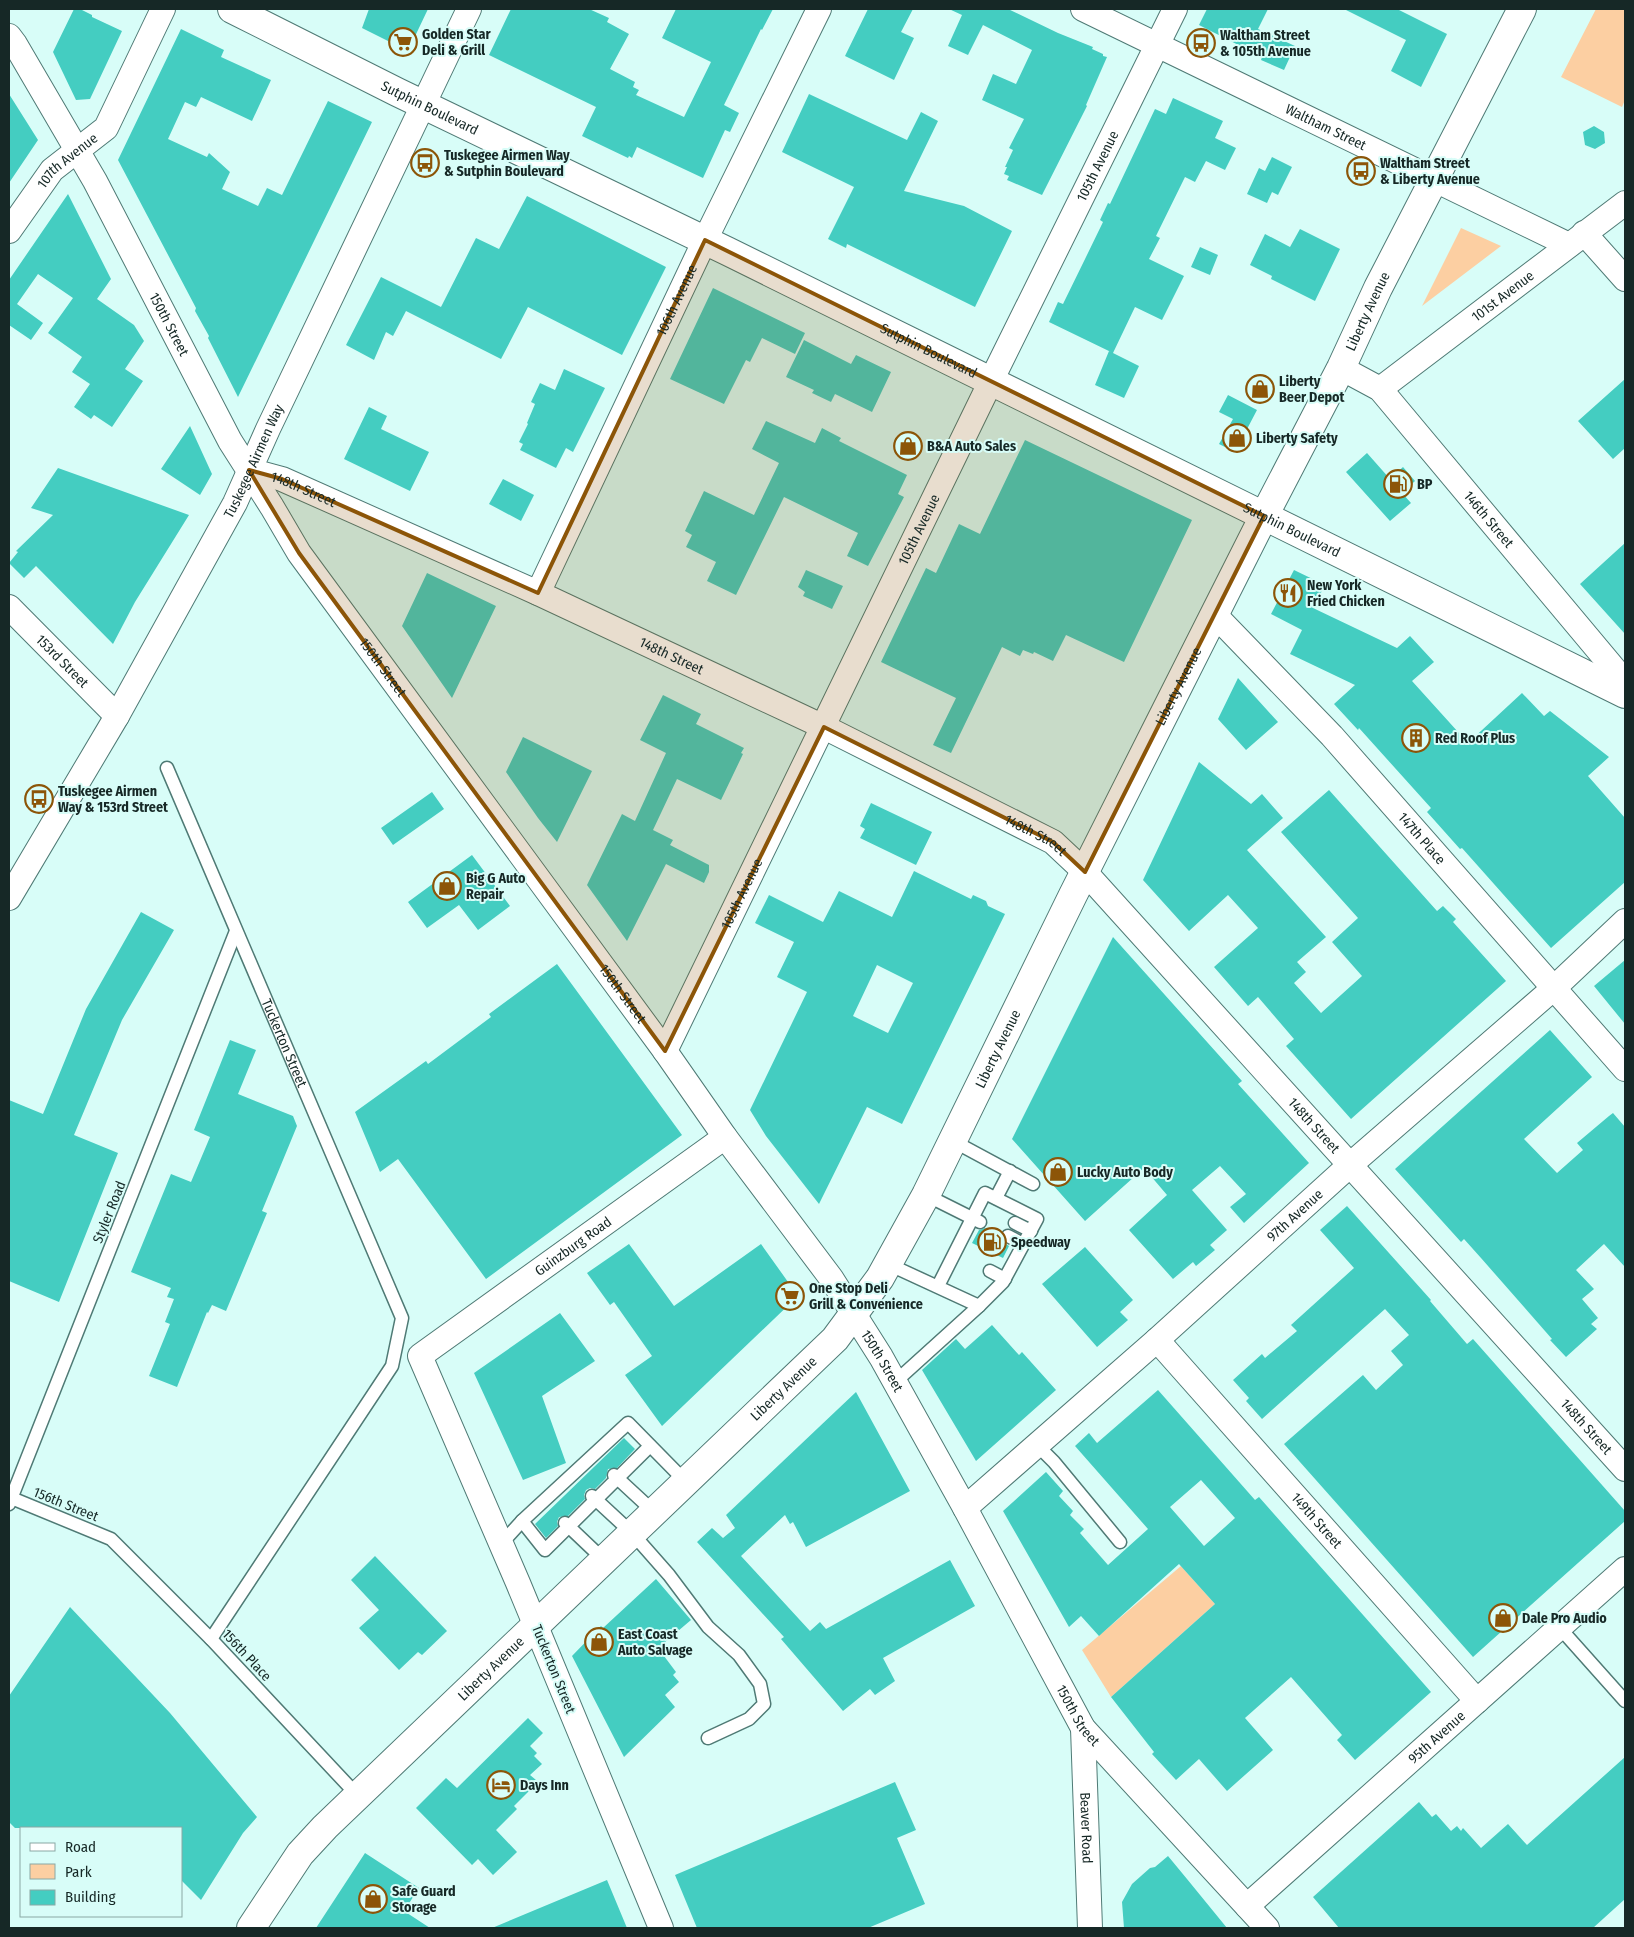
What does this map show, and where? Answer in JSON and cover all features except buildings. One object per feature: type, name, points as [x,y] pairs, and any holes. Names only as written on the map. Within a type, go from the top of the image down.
[{"type":"main road","name":"Sutphin Boulevard","points":[[232,9],[1625,694]]},
{"type":"main road","name":"Liberty Avenue","points":[[251,1928],[300,1854],[357,1795],[835,1339],[869,1295],[926,1195],[1214,614],[1341,368],[1378,288],[1522,9]]},
{"type":"street","name":"107th Avenue","points":[[9,231],[52,170],[79,151],[106,128],[162,9]]},
{"type":"street","name":"Tuskegee Airmen Way","points":[[9,898],[117,716],[219,532],[469,9]]},
{"type":"street","name":"106th Avenue","points":[[538,593],[705,240],[819,9]]},
{"type":"street","name":"Waltham Street","points":[[1083,9],[1434,179],[1577,239],[1625,278]]},
{"type":"street","name":"105th Avenue","points":[[665,1051],[991,381],[1175,9]]},
{"type":"street","name":"150th Street","points":[[9,36],[79,151],[230,441],[298,553],[665,1051],[725,1137],[831,1278],[895,1382],[1083,1728],[1267,1928]]},
{"type":"street","name":"101st Avenue","points":[[1380,389],[1625,203]]},
{"type":"street","name":"146th Street","points":[[1341,368],[1380,389],[1625,682]]},
{"type":"street","name":"148th Street","points":[[249,470],[282,479],[538,593],[824,727],[1052,842],[1085,872],[1625,1469]]},
{"type":"street","name":"153rd Street","points":[[9,607],[117,716]]},
{"type":"street","name":"147th Place","points":[[1214,614],[1332,736],[1625,1069]]},
{"type":"street","name":"97th Avenue","points":[[965,1508],[1157,1340],[1350,1165],[1554,988],[1625,921]]},
{"type":"street","name":"Guinzburg Road","points":[[420,1356],[725,1137]]},
{"type":"street","name":"149th Street","points":[[1157,1340],[1478,1701]]},
{"type":"street","name":"Tuckerton Street","points":[[420,1356],[536,1626],[662,1928]]},
{"type":"street","name":"95th Avenue","points":[[1247,1906],[1625,1569]]},
{"type":"street","name":"Beaver Road","points":[[1083,1728],[1090,1928]]},
{"type":"lane","name":"Tuckerton Street","points":[[167,768],[402,1318],[392,1366],[211,1639]]},
{"type":"lane","name":"Styler Road","points":[[10,1500],[236,930]]},
{"type":"lane","points":[[953,1141],[1033,1184]]},
{"type":"lane","points":[[996,1198],[1010,1171]]},
{"type":"lane","points":[[895,1382],[979,1306],[988,1289],[1005,1279],[1037,1219],[986,1193],[983,1207],[960,1255],[951,1271],[938,1286]]},
{"type":"lane","points":[[926,1195],[976,1220]]},
{"type":"lane","points":[[1015,1223],[1031,1231]]},
{"type":"lane","points":[[1008,1236],[1024,1244]]},
{"type":"lane","points":[[888,1264],[979,1306]]},
{"type":"lane","points":[[990,1271],[1005,1279]]},
{"type":"lane","points":[[501,1544],[522,1521],[547,1505],[574,1480],[628,1423],[686,1482]]},
{"type":"lane","points":[[1037,1445],[1054,1462],[1088,1506],[1120,1542]]},
{"type":"lane","points":[[522,1521],[545,1550],[567,1524],[650,1446]]},
{"type":"lane","points":[[616,1477],[654,1512]]},
{"type":"lane","points":[[594,1498],[632,1533],[670,1575],[708,1627],[739,1655],[760,1684],[764,1704],[748,1719],[708,1738]]},
{"type":"lane","name":"156th Street","points":[[10,1500],[111,1539]]},
{"type":"lane","points":[[567,1524],[604,1560]]},
{"type":"lane","name":"156th Place","points":[[111,1539],[211,1639],[357,1795]]},
{"type":"lane","points":[[1560,1627],[1625,1700]]},
{"type":"highlighted area","points":[[705,240],[1264,516],[1085,872],[1053,842],[824,727],[665,1051],[299,553],[249,470],[282,479],[538,593]]},
{"type":"green space","points":[[1596,9],[1625,9],[1625,100],[1622,107],[1561,77]]},
{"type":"green space","points":[[1461,228],[1501,246],[1422,306]]},
{"type":"green space","points":[[1181,1566],[1215,1604],[1111,1697],[1082,1650]]},
{"type":"place","name":"Golden Star Deli & Grill","points":[[403,42]]},
{"type":"place","name":"Waltham Street & 105th Avenue","points":[[1201,43]]},
{"type":"place","name":"Tuskegee Airmen Way & Sutphin Boulevard","points":[[425,163]]},
{"type":"place","name":"Waltham Street & Liberty Avenue","points":[[1361,171]]},
{"type":"place","name":"Liberty Beer Depot","points":[[1260,389]]},
{"type":"place","name":"Liberty Safety","points":[[1237,438]]},
{"type":"place","name":"B&A Auto Sales","points":[[908,446]]},
{"type":"place","name":"BP","points":[[1398,484]]},
{"type":"place","name":"New York Fried Chicken","points":[[1288,593]]},
{"type":"place","name":"Red Roof Plus","points":[[1416,738]]},
{"type":"place","name":"Tuskegee Airmen Way & 153rd Street","points":[[39,799]]},
{"type":"place","name":"Big G Auto Repair","points":[[447,886]]},
{"type":"place","name":"Lucky Auto Body","points":[[1058,1172]]},
{"type":"place","name":"Speedway","points":[[992,1242]]},
{"type":"place","name":"One Stop Deli Grill & Convenience","points":[[790,1296]]},
{"type":"place","name":"Dale Pro Audio","points":[[1503,1618]]},
{"type":"place","name":"East Coast Auto Salvage","points":[[599,1642]]},
{"type":"place","name":"Days Inn","points":[[501,1785]]},
{"type":"place","name":"Safe Guard Storage","points":[[373,1899]]}]
